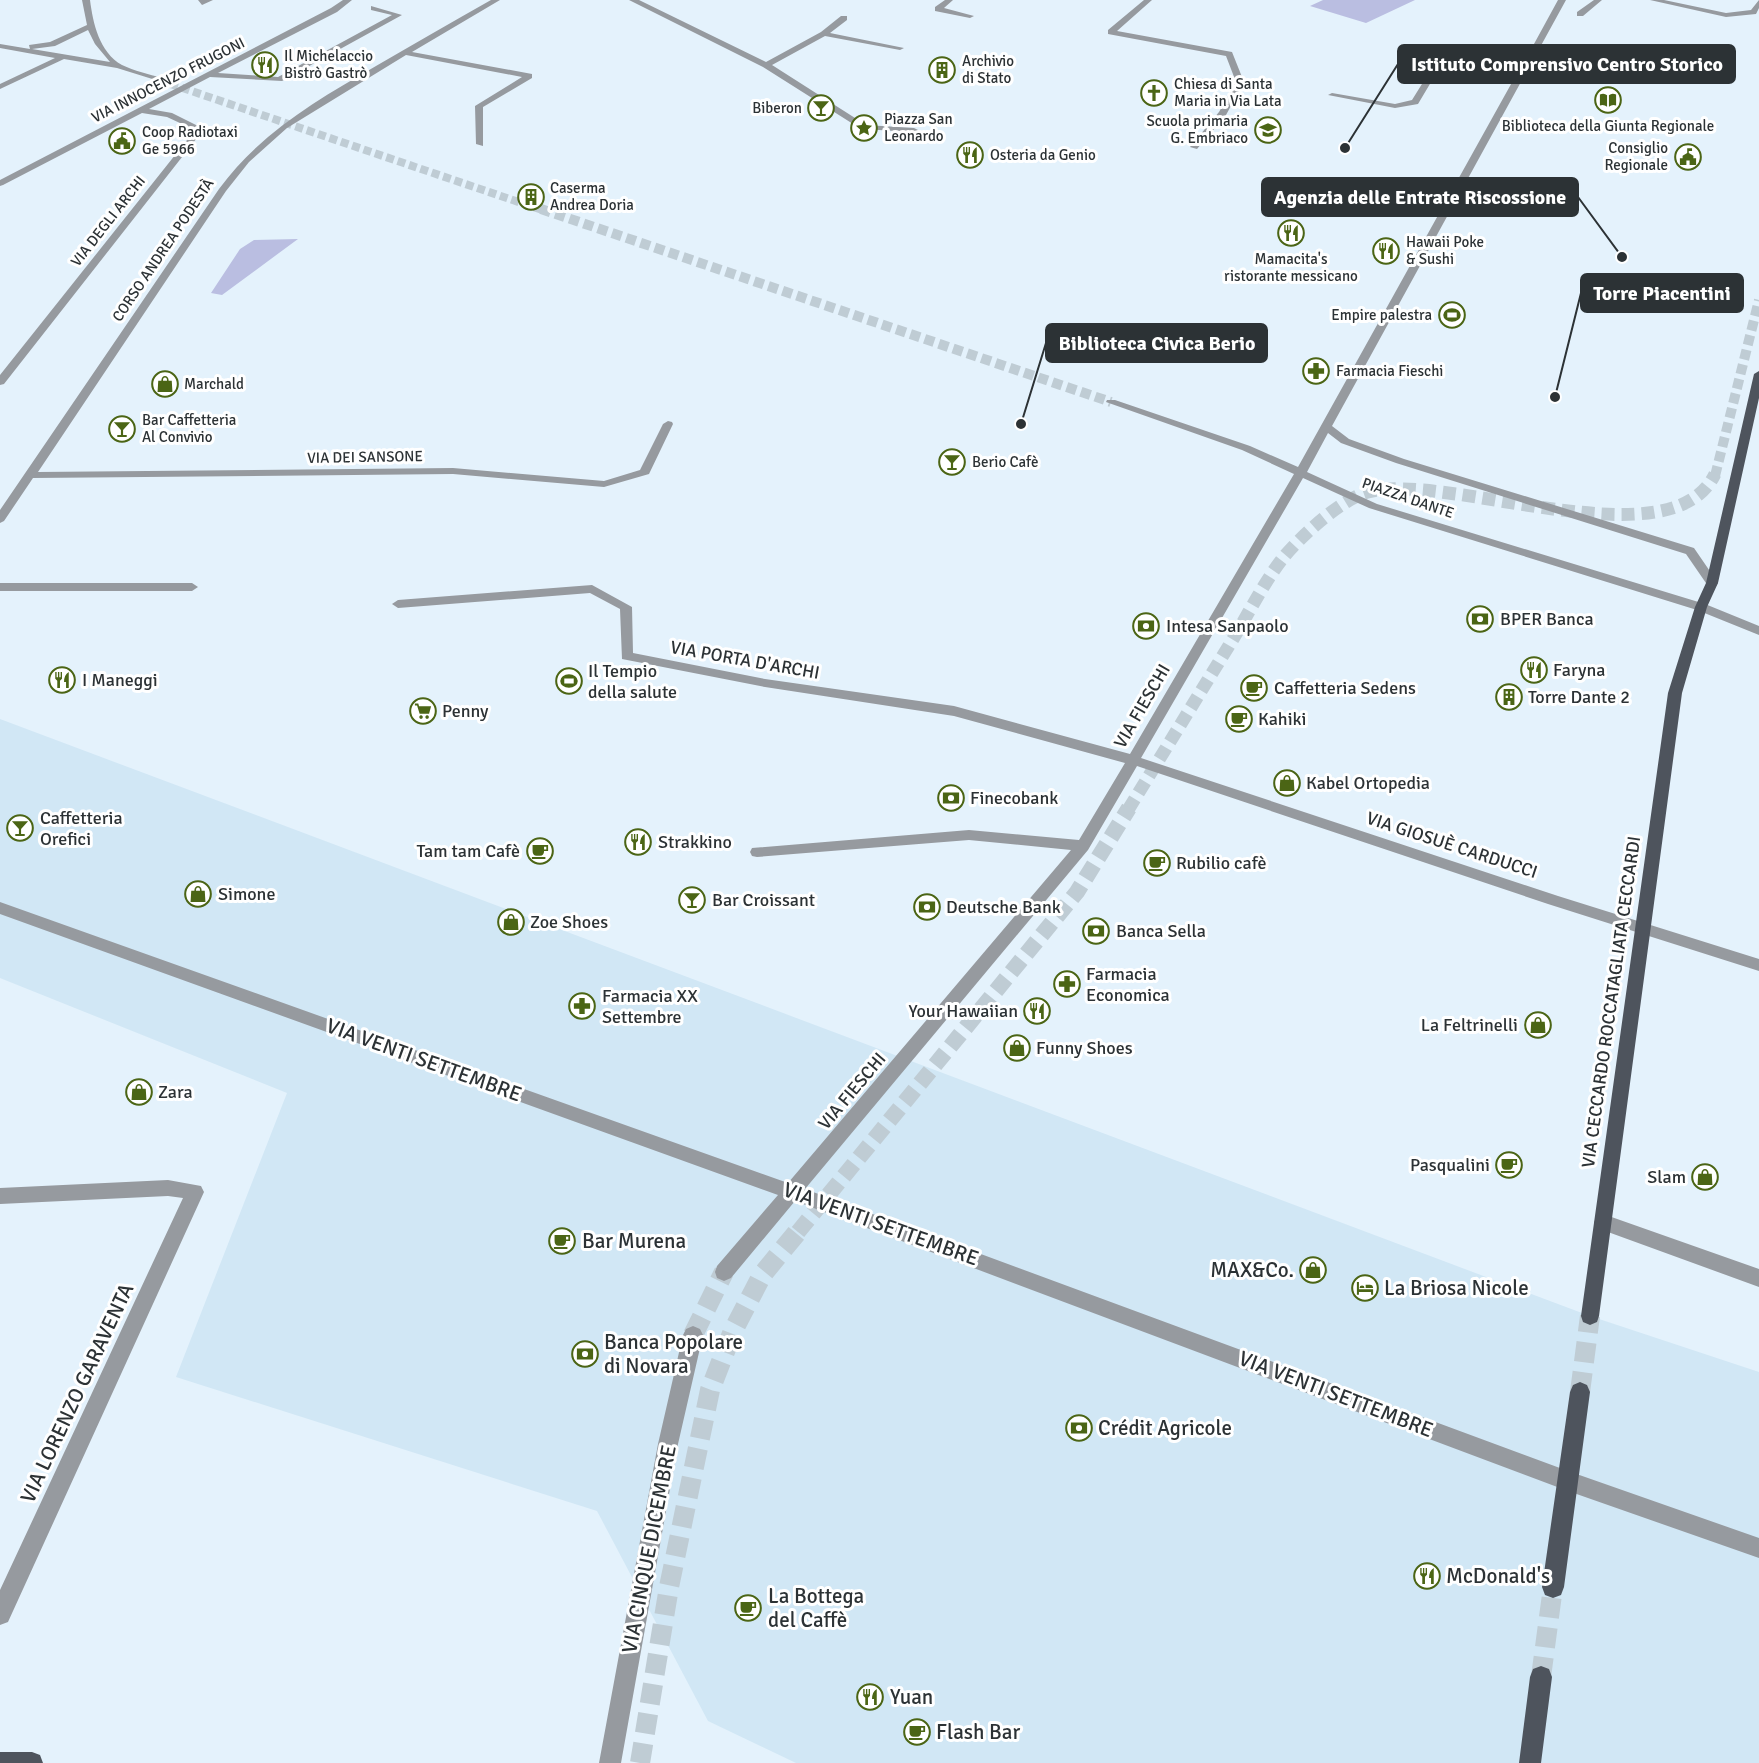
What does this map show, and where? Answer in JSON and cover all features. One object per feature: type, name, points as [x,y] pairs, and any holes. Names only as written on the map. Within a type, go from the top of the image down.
[{"type":"main road","points":[[1701,607],[1712,583],[1730,511],[1759,374]]},
{"type":"main road","name":"VIA CECCARDO ROCCATAGLIATA CECCARDI","points":[[1590,1316],[1675,693],[1701,607]]},
{"type":"main road","points":[[1553,1587],[1580,1392]]},
{"type":"main road","points":[[1530,1763],[1541,1677]]},
{"type":"main road","points":[[0,1763],[32,1763]]},
{"type":"street","points":[[86,0],[89,27],[98,47],[118,66]]},
{"type":"street","points":[[202,0],[202,3],[209,0]]},
{"type":"street","name":"VIA INNOCENZO FRUGONI","points":[[0,183],[334,10],[348,0]]},
{"type":"street","name":"CORSO ANDREA PODESTÀ","points":[[0,519],[209,209],[246,160],[284,126],[330,96],[496,0]]},
{"type":"street","points":[[633,0],[766,65],[864,127],[914,130]]},
{"type":"street","points":[[949,0],[938,9],[970,16]]},
{"type":"street","points":[[1148,0],[1111,32],[1229,54],[1240,82],[1223,113],[1194,147]]},
{"type":"street","name":"VIA FIESCHI","points":[[791,1192],[1083,846],[1301,472],[1562,0]]},
{"type":"street","points":[[1580,14],[1599,0]]},
{"type":"street","points":[[1654,0],[1726,15],[1753,12],[1759,2]]},
{"type":"street","points":[[205,75],[279,79],[398,15],[374,8]]},
{"type":"street","points":[[766,65],[824,34],[844,18]]},
{"type":"street","points":[[2,47],[43,46],[89,27]]},
{"type":"street","points":[[824,34],[900,48]]},
{"type":"street","points":[[2,47],[118,66],[159,80]]},
{"type":"street","points":[[406,53],[529,76],[479,106],[480,144]]},
{"type":"street","points":[[1332,95],[1395,106],[1415,102],[1444,55],[1527,67]]},
{"type":"street","points":[[0,87],[62,57]]},
{"type":"street","name":"VIA DEGLI ARCHI","points":[[0,382],[200,129],[169,115],[141,110]]},
{"type":"street","name":"PIAZZA DANTE","points":[[1111,402],[1246,448],[1373,506],[1701,607],[1759,631]]},
{"type":"street","name":"VIA DEI SANSONE","points":[[31,476],[453,471],[604,484],[645,472],[668,424]]},
{"type":"street","name":"PIAZZA DANTE","points":[[1325,426],[1345,441],[1400,461],[1689,551],[1712,583]]},
{"type":"street","points":[[0,586],[192,587]]},
{"type":"street","name":"VIA PORTA D'ARCHI","points":[[398,604],[592,588],[626,607],[627,656],[765,683],[954,711],[1133,760]]},
{"type":"street","name":"VIA GIOSUÈ CARDUCCI","points":[[1133,760],[1542,896],[1759,965]]},
{"type":"street","points":[[757,852],[969,835],[1083,846]]},
{"type":"street","name":"VIA VENTI SETTEMBRE","points":[[0,908],[791,1192],[1568,1481],[1759,1548]]},
{"type":"street","name":"VIA LORENZO GARAVENTA","points":[[0,1196],[168,1188],[195,1192],[0,1614]]},
{"type":"street","points":[[724,1272],[791,1192]]},
{"type":"street","points":[[1603,1222],[1759,1278]]},
{"type":"street","name":"VIA CINQUE DICEMBRE","points":[[610,1763],[666,1455],[693,1335]]},
{"type":"shaded area","points":[[1323,0],[1415,0],[1366,23],[1310,6]]},
{"type":"shaded area","points":[[298,239],[222,295],[211,293],[240,249],[254,240]]},
{"type":"shaded area","points":[[0,719],[1590,1316],[1759,1372],[1759,1763],[796,1763],[708,1721],[597,1511],[176,1377],[287,1093],[0,978]]},
{"type":"tunnel","points":[[159,80],[545,211]]},
{"type":"tunnel","points":[[541,209],[1111,402]]},
{"type":"tunnel","points":[[1715,476],[1759,300]]},
{"type":"tunnel","points":[[1128,810],[1276,567],[1290,549],[1310,530],[1346,502],[1368,492],[1404,489],[1607,514],[1653,512],[1691,500],[1715,474]]},
{"type":"tunnel","points":[[798,1232],[1077,892],[1129,808]]},
{"type":"tunnel","points":[[640,1763],[669,1587],[710,1390],[733,1331],[762,1275],[799,1230]]},
{"type":"tunnel","points":[[693,1335],[724,1272]]},
{"type":"tunnel","points":[[1580,1392],[1590,1316]]},
{"type":"tunnel","points":[[1541,1677],[1553,1587]]},
{"type":"place","name":"Il Michelaccio Bistrò Gastrò","points":[[265,65]]},
{"type":"place","name":"Archivio di Stato","points":[[942,70]]},
{"type":"place","name":"Chiesa di Santa Maria in Via Lata","points":[[1154,93]]},
{"type":"place","name":"Biblioteca della Giunta Regionale","points":[[1608,100]]},
{"type":"place","name":"Biberon","points":[[821,108]]},
{"type":"place","name":"Piazza San Leonardo","points":[[864,128]]},
{"type":"place","name":"Scuola primaria G. Embriaco","points":[[1268,130]]},
{"type":"place","name":"Coop Radiotaxi Ge 5966","points":[[122,141]]},
{"type":"place","name":"Istituto Comprensivo Centro Storico","points":[[1345,148]]},
{"type":"place","name":"Osteria da Genio","points":[[970,155]]},
{"type":"place","name":"Consiglio Regionale","points":[[1688,157]]},
{"type":"place","name":"Caserma Andrea Doria","points":[[531,197]]},
{"type":"place","name":"Mamacita's ristorante messicano","points":[[1291,233]]},
{"type":"place","name":"Hawaii Poke & Sushi","points":[[1386,251]]},
{"type":"place","name":"Agenzia delle Entrate Riscossione","points":[[1622,257]]},
{"type":"place","name":"Empire palestra","points":[[1452,315]]},
{"type":"place","name":"Farmacia Fieschi","points":[[1316,371]]},
{"type":"place","name":"Marchald","points":[[165,384]]},
{"type":"place","name":"Torre Piacentini","points":[[1555,397]]},
{"type":"place","name":"Biblioteca Civica Berio","points":[[1021,424]]},
{"type":"place","name":"Bar Caffetteria Al Convivio","points":[[122,429]]},
{"type":"place","name":"Berio Cafè","points":[[952,462]]},
{"type":"place","name":"BPER Banca","points":[[1480,619]]},
{"type":"place","name":"Intesa Sanpaolo","points":[[1146,626]]},
{"type":"place","name":"Faryna","points":[[1534,670]]},
{"type":"place","name":"I Maneggi","points":[[62,680]]},
{"type":"place","name":"Il Tempio della salute","points":[[569,681]]},
{"type":"place","name":"Caffetteria Sedens","points":[[1254,688]]},
{"type":"place","name":"Torre Dante 2","points":[[1509,697]]},
{"type":"place","name":"Penny","points":[[423,711]]},
{"type":"place","name":"Kahiki","points":[[1239,719]]},
{"type":"place","name":"Kabel Ortopedia","points":[[1287,783]]},
{"type":"place","name":"Finecobank","points":[[951,798]]},
{"type":"place","name":"Caffetteria Orefici","points":[[20,828]]},
{"type":"place","name":"Strakkino","points":[[638,842]]},
{"type":"place","name":"Tam tam Cafè","points":[[540,851]]},
{"type":"place","name":"Rubilio cafè","points":[[1157,863]]},
{"type":"place","name":"Simone","points":[[198,894]]},
{"type":"place","name":"Bar Croissant","points":[[692,900]]},
{"type":"place","name":"Deutsche Bank","points":[[927,907]]},
{"type":"place","name":"Zoe Shoes","points":[[511,922]]},
{"type":"place","name":"Banca Sella","points":[[1096,931]]},
{"type":"place","name":"Farmacia Economica","points":[[1067,984]]},
{"type":"place","name":"Farmacia XX Settembre","points":[[582,1006]]},
{"type":"place","name":"Your Hawaiian","points":[[1037,1011]]},
{"type":"place","name":"La Feltrinelli","points":[[1538,1025]]},
{"type":"place","name":"Funny Shoes","points":[[1017,1048]]},
{"type":"place","name":"Zara","points":[[139,1092]]},
{"type":"place","name":"Pasqualini","points":[[1509,1165]]},
{"type":"place","name":"Slam","points":[[1705,1177]]},
{"type":"place","name":"Bar Murena","points":[[562,1241]]},
{"type":"place","name":"MAX&Co.","points":[[1313,1270]]},
{"type":"place","name":"La Briosa Nicole","points":[[1365,1288]]},
{"type":"place","name":"Banca Popolare di Novara","points":[[585,1354]]},
{"type":"place","name":"Crédit Agricole","points":[[1079,1428]]},
{"type":"place","name":"McDonald's","points":[[1427,1576]]},
{"type":"place","name":"La Bottega del Caffè","points":[[748,1608]]},
{"type":"place","name":"Yuan","points":[[870,1697]]},
{"type":"place","name":"Flash Bar","points":[[917,1732]]}]
